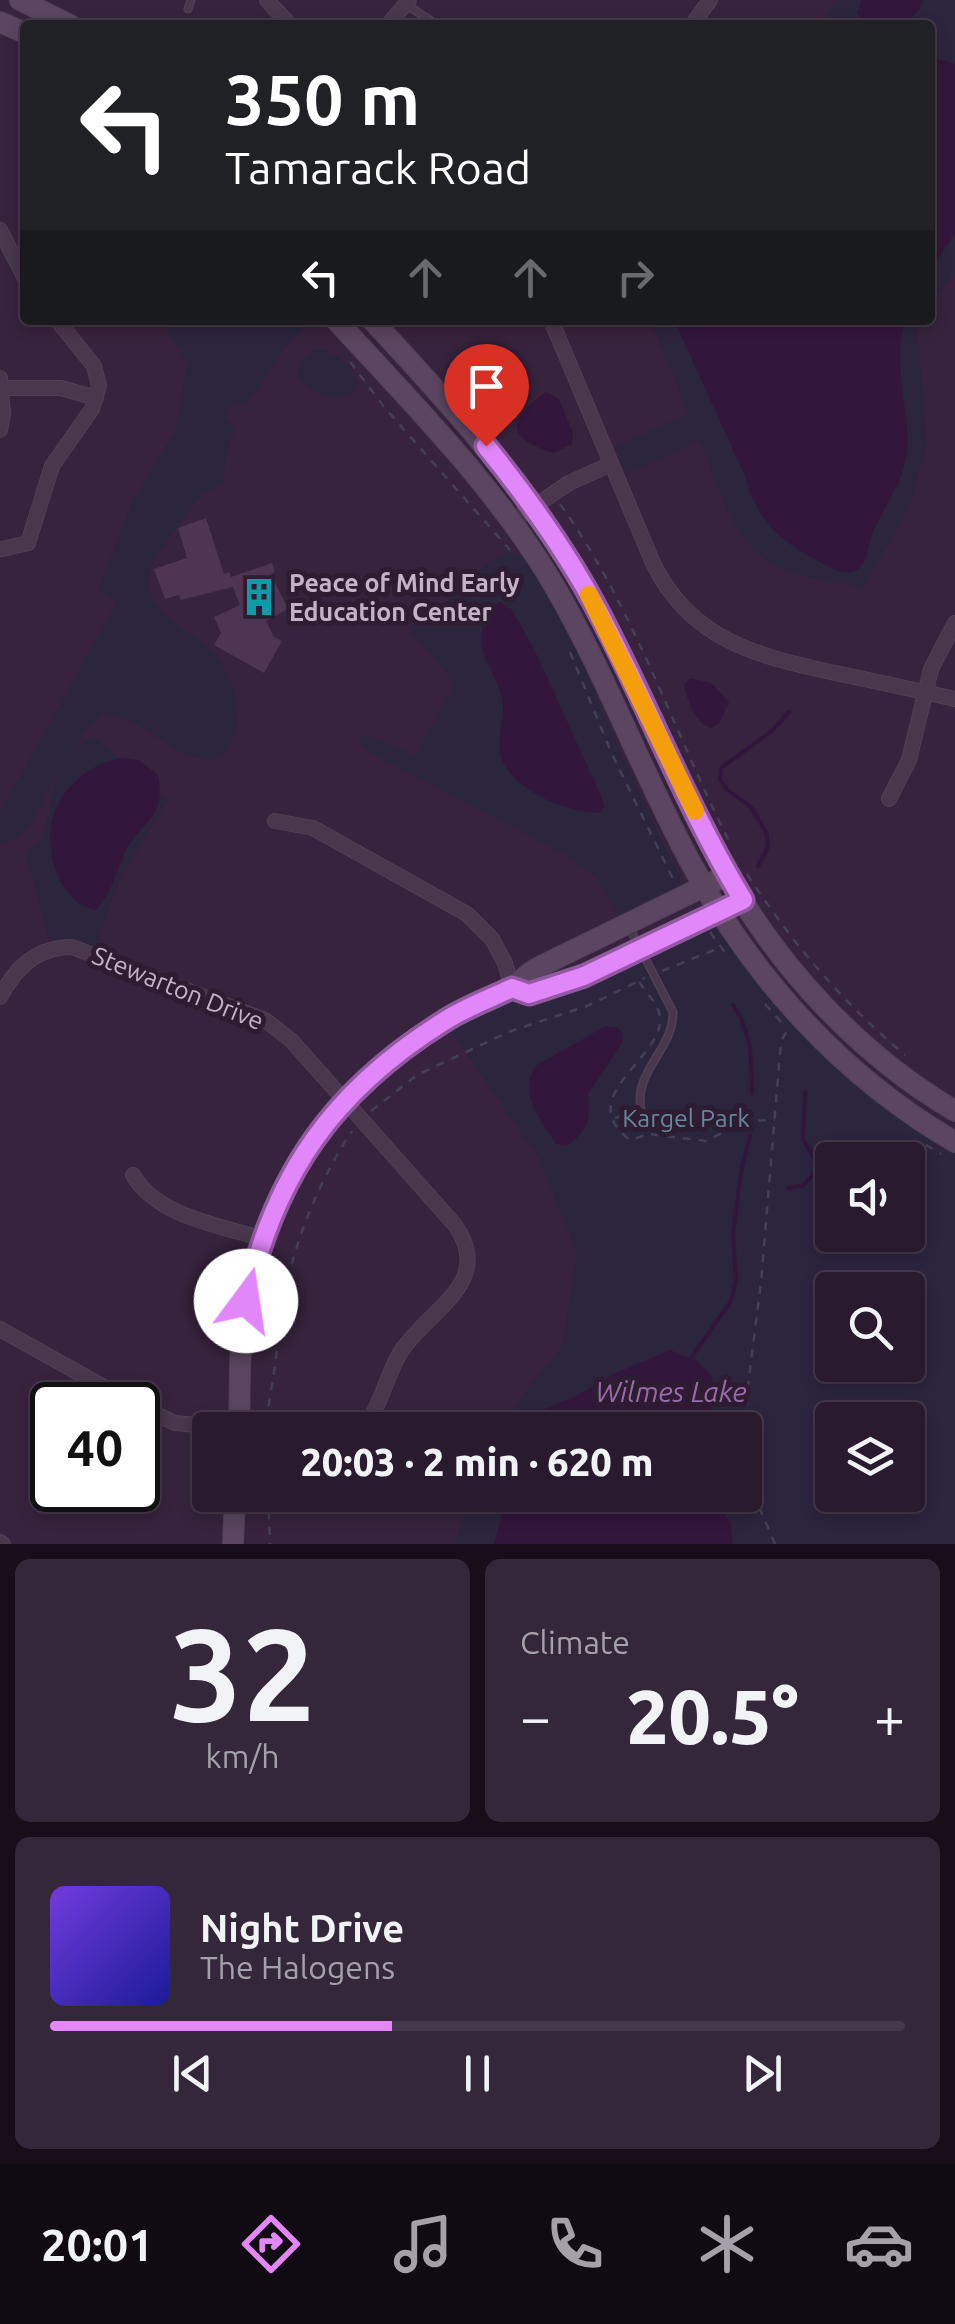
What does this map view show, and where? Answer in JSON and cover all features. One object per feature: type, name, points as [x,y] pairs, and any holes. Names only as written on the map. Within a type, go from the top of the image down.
[{"type":"street","points":[[20,0],[60,20]]},
{"type":"street","points":[[267,0],[285,20]]},
{"type":"street","points":[[0,230],[20,268]]},
{"type":"street","points":[[2,549],[28,544],[52,466],[92,409],[100,386],[94,366],[61,325]]},
{"type":"street","points":[[377,325],[476,434],[534,507],[598,612],[734,869],[743,900],[791,966],[850,1030],[894,1069],[955,1112]]},
{"type":"street","points":[[553,325],[661,578],[690,614],[706,628],[764,657],[955,699]]},
{"type":"street","points":[[332,328],[448,442],[510,522],[575,623],[719,912],[787,1004],[829,1047],[890,1099],[955,1142]]},
{"type":"street","points":[[0,430],[1,383],[60,388],[96,398]]},
{"type":"street","points":[[510,522],[610,464]]},
{"type":"street","points":[[890,799],[910,760],[924,692],[939,650],[955,623]]},
{"type":"street","points":[[274,821],[313,828],[468,914],[492,940],[505,963],[512,988]]},
{"type":"street","points":[[239,1412],[242,1331],[262,1240],[300,1157],[345,1102],[383,1066],[444,1021],[512,988],[522,976],[628,926],[734,869]]},
{"type":"street","points":[[512,988],[529,994],[584,976],[743,900]]},
{"type":"street","name":"Stewarton Drive","points":[[0,997],[17,970],[44,951],[72,947],[265,1020],[291,1040],[465,1240],[468,1255],[463,1282],[407,1343],[390,1370],[373,1412]]},
{"type":"street","points":[[134,1175],[143,1192],[162,1206],[262,1240]]},
{"type":"street","points":[[0,1329],[96,1382]]},
{"type":"street","points":[[160,1416],[192,1425]]},
{"type":"street","points":[[233,1544],[234,1512]]},
{"type":"lane","points":[[188,9],[191,0]]},
{"type":"lane","points":[[406,1],[431,20]]},
{"type":"lane","points":[[628,926],[670,1003],[673,1020],[642,1080],[641,1110]]},
{"type":"path","points":[[348,359],[514,555]]},
{"type":"path","points":[[553,494],[618,598],[733,849]]},
{"type":"path","points":[[566,644],[678,891]]},
{"type":"path","points":[[734,869],[842,998],[904,1055]]},
{"type":"path","points":[[721,948],[638,980],[657,1008],[659,1026],[613,1096],[613,1118],[630,1140],[648,1134],[697,1142],[753,1119],[776,1120]]},
{"type":"path","points":[[776,1544],[752,1491],[746,1438],[781,1042],[788,1030]]},
{"type":"path","points":[[613,1118],[641,1110]]},
{"type":"path","points":[[269,1512],[270,1544]]},
{"type":"green space","points":[[836,0],[955,0],[955,271],[935,301],[935,20],[823,20]]},
{"type":"green space","points":[[165,325],[306,325],[280,355],[249,403],[235,401],[226,411],[225,417],[235,430],[225,457],[224,484],[195,503],[150,571],[154,602],[224,667],[233,688],[236,727],[220,757],[204,759],[189,756],[119,717],[103,715],[88,726],[74,748],[93,737],[168,800],[118,883],[93,953],[52,949],[25,853],[43,837],[57,775],[29,826],[0,844],[0,812],[117,602],[98,591],[132,502],[175,431],[187,366]]},
{"type":"green space","points":[[652,325],[918,325],[927,444],[909,508],[863,588],[785,570],[752,548],[730,516],[700,441],[626,474],[615,447],[689,414]]},
{"type":"green space","points":[[317,349],[337,356],[348,366],[358,385],[353,393],[327,396],[305,384],[298,367],[304,357]]},
{"type":"green space","points":[[508,552],[524,556],[569,631],[613,737],[680,877],[680,888],[621,921],[599,881],[574,859],[371,753],[358,742],[362,735],[367,735],[416,756],[453,687],[407,627],[421,621],[480,570]]},
{"type":"green space","name":"Kargel Park","points":[[719,912],[787,1004],[955,1142],[955,1544],[733,1544],[724,1512],[762,1512],[762,1412],[712,1412],[712,1376],[671,1350],[538,1412],[512,1412],[562,1346],[577,1253],[539,1158],[444,1021],[529,993]]},
{"type":"green space","points":[[465,1512],[502,1512],[494,1544],[455,1544]]},
{"type":"water","points":[[862,0],[923,0],[906,20],[871,20],[857,13]]},
{"type":"water","points":[[935,58],[955,64],[955,234],[935,263]]},
{"type":"water","points":[[676,325],[905,325],[900,353],[907,434],[905,462],[859,568],[837,571],[779,535],[759,511]]},
{"type":"water","points":[[546,392],[558,398],[573,432],[572,444],[553,453],[526,441],[517,427],[524,411]]},
{"type":"water","points":[[500,602],[512,610],[535,651],[601,796],[604,807],[599,813],[570,808],[539,796],[513,777],[505,765],[499,745],[502,698],[484,655],[481,637],[487,614]]},
{"type":"water","points":[[690,678],[711,683],[729,702],[720,722],[711,728],[700,721],[690,704],[684,685]]},
{"type":"water","points":[[123,758],[139,760],[158,775],[159,799],[151,817],[128,846],[110,889],[95,910],[81,905],[61,883],[51,852],[52,820],[62,797],[76,781],[103,763]]},
{"type":"water","points":[[606,1026],[618,1028],[623,1034],[622,1043],[588,1094],[589,1110],[583,1130],[566,1146],[556,1144],[533,1106],[531,1075],[537,1065]]},
{"type":"water","name":"Wilmes Lake","points":[[670,1350],[697,1361],[712,1376],[712,1412],[538,1412],[573,1398],[614,1374]]},
{"type":"water","points":[[502,1512],[724,1512],[733,1544],[494,1544]]},
{"type":"building","name":"Peace of Mind Early Education Center","points":[[206,518],[224,574],[229,572],[231,577],[272,563],[275,572],[271,574],[288,609],[266,621],[274,637],[282,641],[264,673],[214,645],[221,633],[214,617],[240,605],[233,587],[181,600],[179,595],[165,599],[154,569],[187,558],[178,528]]},
{"type":"waterway","points":[[758,866],[768,847],[767,834],[751,807],[726,789],[720,779],[721,768],[772,731],[789,712]]},
{"type":"waterway","points":[[733,1005],[747,1036],[752,1093]]},
{"type":"waterway","points":[[788,1188],[803,1186],[817,1170],[803,1139],[805,1092]]},
{"type":"waterway","points":[[691,1358],[731,1301],[736,1280],[733,1235],[750,1136]]},
{"type":"slow traffic","points":[[589,595],[695,811]]},
{"type":"place","name":"Peace of Mind Early Education Center","points":[[259,597]]},
{"type":"route","points":[[246,1301],[273,1211],[300,1157],[318,1131],[383,1066],[444,1021],[512,988],[529,994],[584,976],[743,900],[584,587],[534,507],[486,446]]}]
